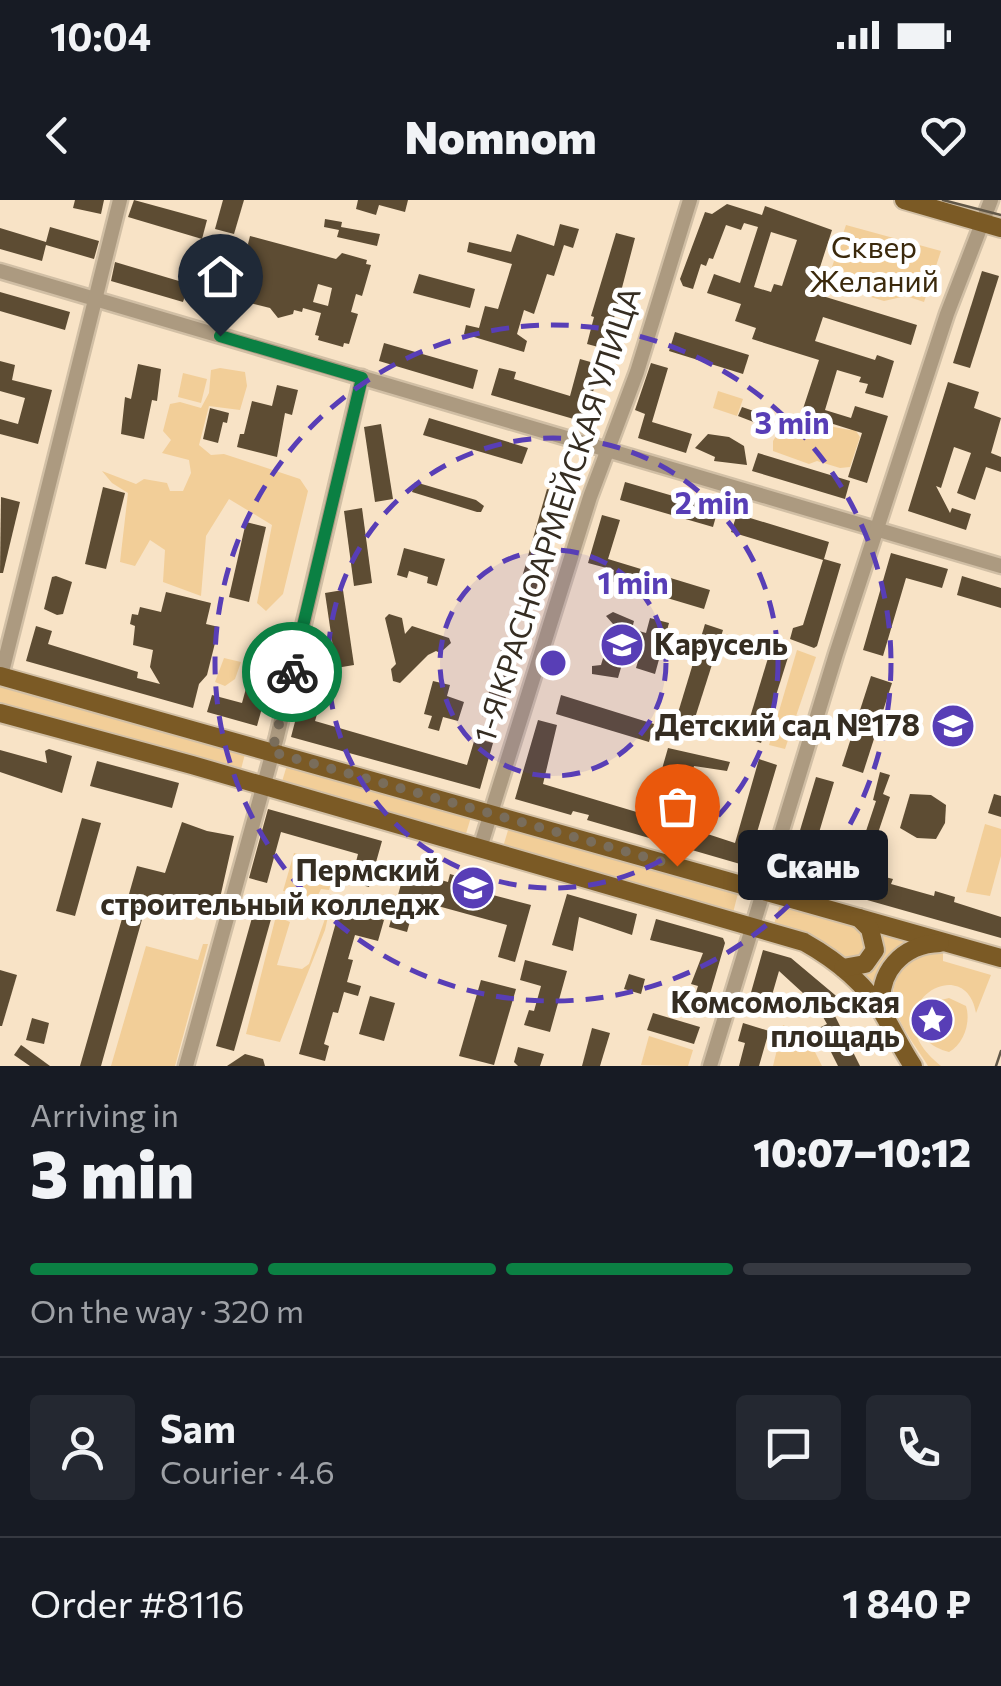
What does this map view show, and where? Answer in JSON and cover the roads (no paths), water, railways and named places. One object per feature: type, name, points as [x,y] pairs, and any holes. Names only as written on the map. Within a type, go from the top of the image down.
[{"type":"main road","points":[[904,200],[1001,228]]},
{"type":"main road","points":[[1,676],[1001,958]]},
{"type":"main road","points":[[0,714],[804,942],[843,968],[885,1016]]},
{"type":"main road","points":[[843,968],[864,964],[875,950],[870,928],[859,918]]},
{"type":"main road","points":[[908,1061],[885,1016],[880,995],[884,978],[894,962],[910,949],[949,943]]},
{"type":"street","points":[[1,676],[120,200]]},
{"type":"street","name":"1-Я КРАСНОАРМЕЙСКАЯ УЛИЦА","points":[[480,848],[590,498],[690,200]]},
{"type":"street","points":[[710,1066],[761,890],[990,200]]},
{"type":"street","points":[[0,271],[1001,566]]},
{"type":"street","points":[[186,1066],[272,752],[362,378]]},
{"type":"tram line","points":[[943,200],[1001,215]]},
{"type":"tram line","points":[[996,1066],[1001,1051]]},
{"type":"place","name":"Карусель","points":[[622,645]]},
{"type":"place","name":"Детский сад №178","points":[[953,726]]},
{"type":"place","name":"Скань","points":[[677,866]]},
{"type":"place","name":"Пермский строительный колледж","points":[[473,888]]},
{"type":"place","name":"Комсомольская площадь","points":[[932,1020]]},
{"type":"park label","name":"Сквер Желаний","points":[[874,265]]}]
